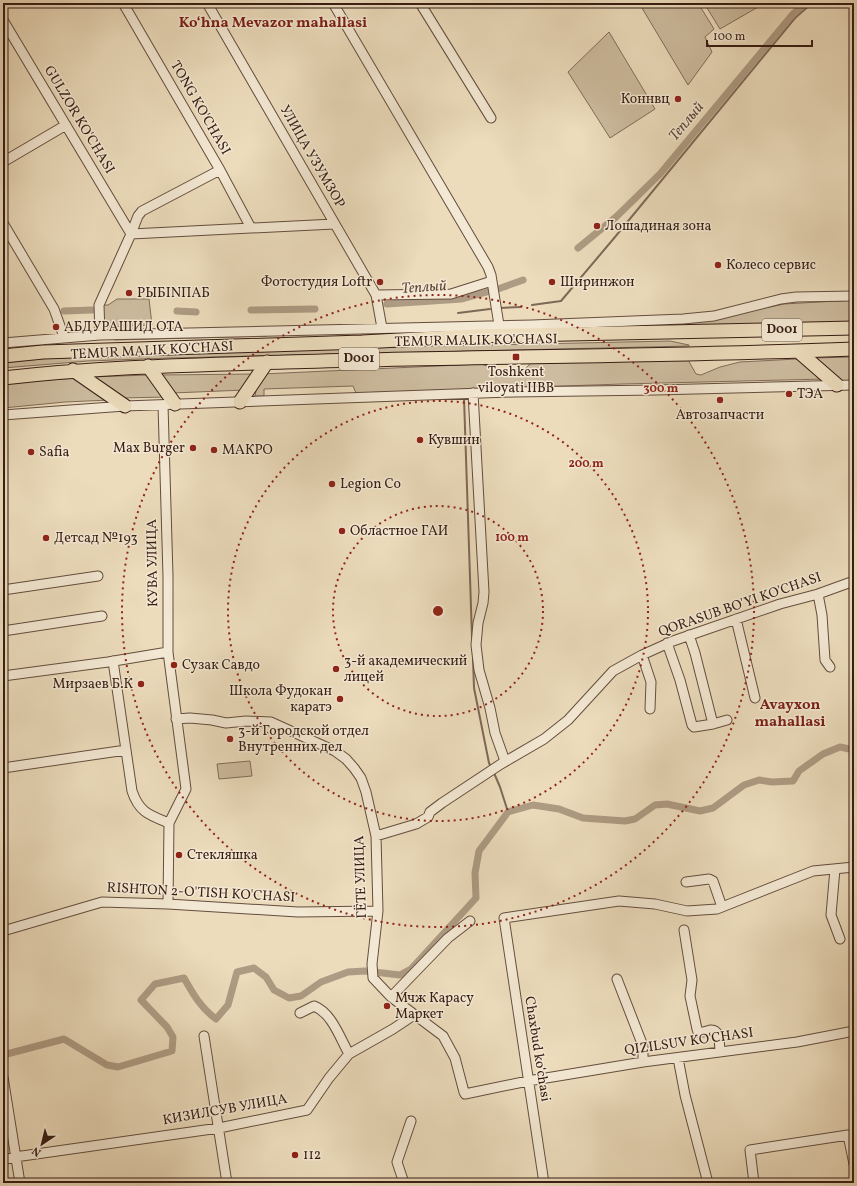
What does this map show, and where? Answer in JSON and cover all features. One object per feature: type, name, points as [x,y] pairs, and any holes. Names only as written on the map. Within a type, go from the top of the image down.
[{"type":"highway","name":"TEMUR MALIK KO'CHASI","points":[[3,356],[43,352],[354,343],[469,337],[854,328]]},
{"type":"highway","points":[[711,332],[706,337],[705,343],[710,350],[715,353]]},
{"type":"highway","name":"TEMUR MALIK KO'CHASI","points":[[3,378],[73,370],[148,366],[362,359],[854,349]]},
{"type":"highway","points":[[798,351],[837,385]]},
{"type":"highway","points":[[240,402],[266,362]]},
{"type":"highway","points":[[148,366],[169,404]]},
{"type":"highway","points":[[73,370],[125,406]]},
{"type":"street","name":"TONG KO'CHASI","points":[[123,3],[220,170],[251,228]]},
{"type":"street","name":"УЛИЦА УЗУМЗОР","points":[[207,3],[376,295],[382,328]]},
{"type":"street","points":[[333,3],[486,263],[491,275],[499,325]]},
{"type":"street","points":[[420,3],[491,118]]},
{"type":"street","name":"GULZOR KO'CHASI","points":[[3,20],[131,234]]},
{"type":"street","points":[[3,162],[66,125]]},
{"type":"street","points":[[100,335],[99,305],[138,216],[142,212],[220,170]]},
{"type":"street","points":[[3,223],[54,309],[64,337]]},
{"type":"street","points":[[131,234],[334,224]]},
{"type":"street","points":[[376,295],[450,294],[492,281]]},
{"type":"street","points":[[3,343],[100,335],[480,326],[693,318],[714,316],[781,299],[796,297],[854,296]]},
{"type":"street","points":[[594,322],[609,334]]},
{"type":"street","points":[[469,337],[480,326]]},
{"type":"street","points":[[3,414],[169,404],[474,393],[854,385]]},
{"type":"street","points":[[474,393],[484,592],[476,645],[479,670],[490,708],[495,733],[505,761]]},
{"type":"street","name":"КУВА УЛИЦА","points":[[169,404],[168,652],[186,790],[169,822]]},
{"type":"street","points":[[3,590],[98,576]]},
{"type":"street","name":"QORASUB BO'YI KO'CHASI","points":[[376,836],[416,824],[428,817],[430,812],[442,803],[505,761],[544,739],[568,720],[613,671],[642,655],[689,635],[854,581]]},
{"type":"street","points":[[818,594],[822,615],[825,660],[830,668]]},
{"type":"street","points":[[3,631],[102,616]]},
{"type":"street","points":[[736,619],[755,698]]},
{"type":"street","points":[[689,635],[713,724]]},
{"type":"street","points":[[667,644],[680,680],[692,725],[694,727],[727,720]]},
{"type":"street","points":[[3,676],[168,652]]},
{"type":"street","points":[[642,655],[651,682],[650,708]]},
{"type":"street","points":[[113,661],[132,791],[135,800],[149,815],[169,822],[168,904]]},
{"type":"street","name":"ГЁТЕ УЛИЦА","points":[[176,719],[190,718],[226,723],[246,721],[271,722],[335,751],[350,763],[361,778],[366,792],[376,836],[378,911],[372,964],[373,978],[391,997],[443,1036],[455,1058],[464,1092],[466,1094],[528,1081]]},
{"type":"street","points":[[3,768],[126,750]]},
{"type":"street","points":[[686,882],[708,879],[713,881],[722,907],[813,871],[854,867]]},
{"type":"street","points":[[835,868],[831,915],[840,939]]},
{"type":"street","name":"Chaxbud koʻchasi","points":[[544,1183],[504,918],[619,901],[655,904],[687,911],[717,909],[722,907]]},
{"type":"street","name":"RISHTON 2-O'TISH KO'CHASI","points":[[3,931],[102,902],[168,904],[298,912],[378,911]]},
{"type":"street","points":[[391,997],[448,938],[470,921]]},
{"type":"street","points":[[684,930],[692,980],[690,996],[697,1029],[698,1032],[712,1030],[716,1031],[718,1034],[720,1051]]},
{"type":"street","points":[[617,979],[643,1046],[643,1062]]},
{"type":"street","points":[[300,1013],[314,1006],[319,1008],[329,1018],[349,1054]]},
{"type":"street","name":"КИЗИЛСУВ УЛИЦА","points":[[3,1160],[15,1157],[219,1128],[307,1110],[329,1078],[349,1054],[393,1030],[414,1015]]},
{"type":"street","name":"QIZILSUV KO'CHASI","points":[[528,1081],[643,1062],[797,1042],[854,1031]]},
{"type":"street","points":[[204,1036],[227,1183]]},
{"type":"street","points":[[678,1058],[685,1095],[708,1183]]},
{"type":"street","points":[[3,1077],[20,1183]]},
{"type":"street","points":[[404,1183],[397,1162],[411,1121]]},
{"type":"street","points":[[754,1183],[750,1150],[848,1135],[854,1164]]},
{"type":"shaded area","points":[[647,3],[698,3],[714,29],[705,37],[712,52],[688,85],[642,8]]},
{"type":"shaded area","points":[[704,3],[765,3],[720,29]]},
{"type":"shaded area","points":[[609,32],[655,109],[610,138],[568,72]]},
{"type":"shaded area","points":[[117,299],[149,299],[152,325],[103,327],[103,305],[108,305]]},
{"type":"shaded area","points":[[854,300],[854,322],[607,328],[601,324],[699,322],[784,304]]},
{"type":"shaded area","points":[[267,332],[267,336],[115,340],[107,337]]},
{"type":"shaded area","points":[[670,341],[689,346],[169,358],[88,361],[3,368],[3,363],[39,359],[171,352]]},
{"type":"shaded area","points":[[854,357],[854,381],[836,381],[812,358]]},
{"type":"shaded area","points":[[687,358],[696,374],[701,375],[720,367],[740,362],[797,359],[825,379],[356,393],[353,386],[264,389],[264,396],[255,396],[257,385],[262,374],[481,364],[502,371],[525,369],[532,362]]},
{"type":"shaded area","points":[[253,374],[245,390],[172,393],[160,375]]},
{"type":"shaded area","points":[[148,375],[166,397],[121,398],[91,377]]},
{"type":"shaded area","points":[[78,378],[110,400],[65,402],[3,408],[3,383]]},
{"type":"shaded area","points":[[250,761],[252,776],[219,779],[217,764]]},
{"type":"waterway","name":"Теплый","points":[[578,248],[616,217],[660,174],[793,14],[806,3]]},
{"type":"waterway","points":[[532,305],[561,301],[795,18],[812,3]]},
{"type":"waterway","name":"Теплый","points":[[498,289],[523,280]]},
{"type":"waterway","name":"Теплый","points":[[387,304],[462,299],[487,292]]},
{"type":"waterway","points":[[500,308],[521,307]]},
{"type":"waterway","name":"Теплый","points":[[251,310],[315,309]]},
{"type":"waterway","points":[[458,313],[490,309]]},
{"type":"waterway","name":"Теплый","points":[[64,311],[92,310]]},
{"type":"waterway","name":"Теплый","points":[[177,311],[196,312]]},
{"type":"waterway","points":[[464,398],[472,637]]},
{"type":"waterway","points":[[473,659],[474,688],[491,767]]},
{"type":"waterway","points":[[3,1055],[64,1039],[107,1065],[118,1067],[172,1051],[173,1037],[167,1027],[141,1000],[155,984],[184,978],[194,995],[216,1019],[228,1005],[237,972],[254,968],[266,977],[274,990],[289,998],[301,996],[321,982],[348,972],[365,971],[400,975],[411,969],[476,898],[475,873],[479,851],[508,812],[533,805],[559,809],[583,818],[625,821],[635,819],[655,805],[667,804],[700,811],[713,808],[744,785],[759,780],[772,782],[793,781],[799,771],[823,754],[840,747],[854,750]]},
{"type":"waterway","points":[[494,773],[508,812]]},
{"type":"place","name":"Коннвц","points":[[678,99]]},
{"type":"place","name":"Лошадиная зона","points":[[597,226]]},
{"type":"place","name":"Колесо сервис","points":[[718,265]]},
{"type":"place","name":"Фотостудия Loftr","points":[[380,282]]},
{"type":"place","name":"Ширинжон","points":[[552,282]]},
{"type":"place","name":"РЫБINПАБ","points":[[129,293]]},
{"type":"place","name":"АБДУРАШИД ОТА","points":[[56,327]]},
{"type":"place","name":"Toshkent viloyati IIBB","points":[[516,357]]},
{"type":"place","name":"ТЭА","points":[[789,394]]},
{"type":"place","name":"Автозапчасти","points":[[720,400]]},
{"type":"place","name":"Кувшин","points":[[420,440]]},
{"type":"place","name":"Max Burger","points":[[193,448]]},
{"type":"place","name":"МАКРО","points":[[214,450]]},
{"type":"place","name":"Safia","points":[[31,452]]},
{"type":"place","name":"Legion Co","points":[[332,484]]},
{"type":"place","name":"Областное ГАИ","points":[[342,531]]},
{"type":"place","name":"Детсад №193","points":[[46,538]]},
{"type":"place","name":"Сузак Савдо","points":[[174,665]]},
{"type":"place","name":"3-й академический лицей","points":[[336,669]]},
{"type":"place","name":"Мирзаев Б.К","points":[[141,684]]},
{"type":"place","name":"Школа Фудокан каратэ","points":[[340,699]]},
{"type":"place","name":"3-й Городской отдел Внутренних дел","points":[[230,739]]},
{"type":"place","name":"Стекляшка","points":[[179,855]]},
{"type":"place","name":"Мчж Карасу Маркет","points":[[387,1006]]},
{"type":"place","name":"112","points":[[295,1155]]},
{"type":"district","name":"Koʻhna Mevazor mahallasi","points":[[273,23]]},
{"type":"district","name":"Avayxon mahallasi","points":[[790,714]]}]
